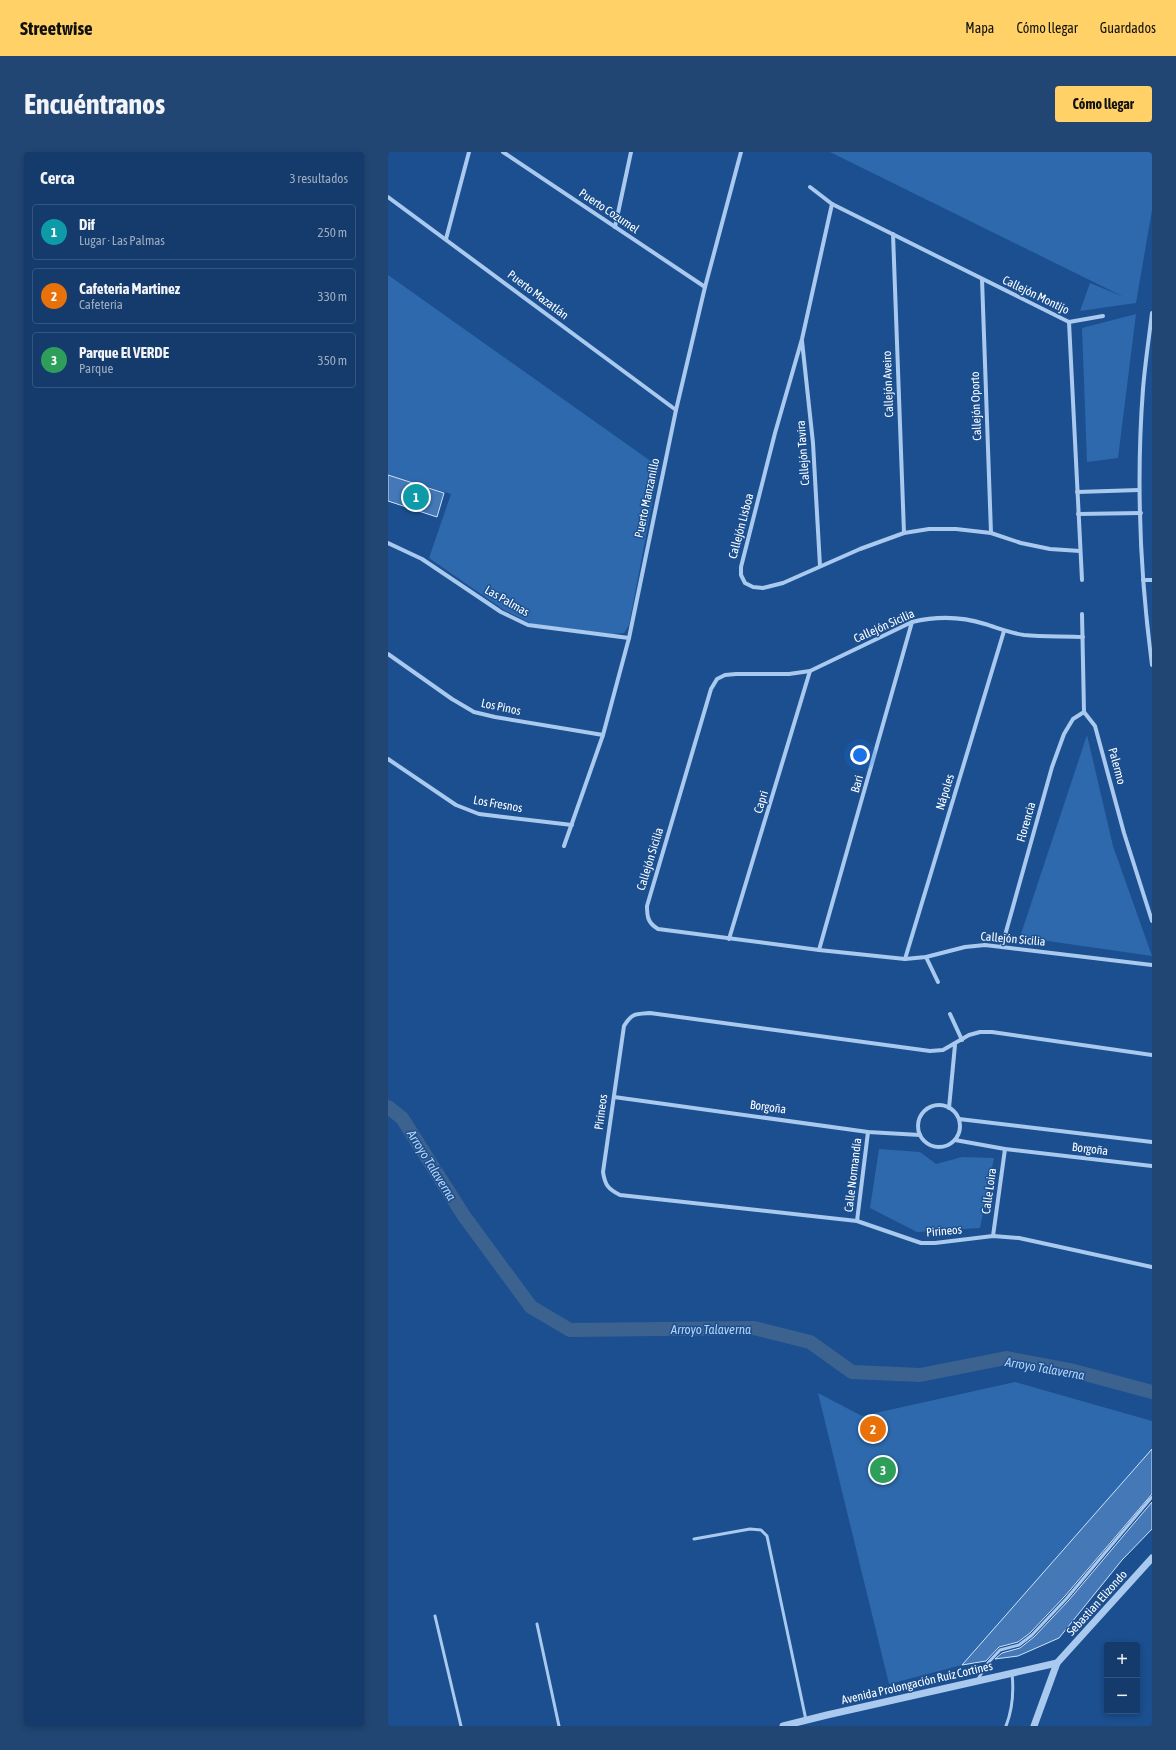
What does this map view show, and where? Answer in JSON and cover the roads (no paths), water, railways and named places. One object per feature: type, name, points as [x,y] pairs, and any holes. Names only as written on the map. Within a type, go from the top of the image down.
[{"type":"street","points":[[446,239],[469,152]]},
{"type":"street","name":"Puerto Cozumel","points":[[503,152],[705,287]]},
{"type":"street","points":[[614,227],[631,152]]},
{"type":"street","name":"Puerto Manzanillo","points":[[564,846],[602,735],[629,638],[676,410],[705,287],[741,152]]},
{"type":"street","name":"Callejón Montijo","points":[[810,187],[832,204],[1069,322],[1082,580]]},
{"type":"street","name":"Puerto Mazatlán","points":[[388,197],[676,410]]},
{"type":"street","name":"Callejón Lisboa","points":[[832,204],[802,339],[775,433],[740,567],[741,575],[745,582],[752,587],[763,588],[783,583],[820,566],[904,533],[928,529],[956,529],[991,533],[1021,543],[1050,550],[1080,551]]},
{"type":"street","name":"Callejón Aveiro","points":[[893,234],[904,533]]},
{"type":"street","name":"Callejón Oporto","points":[[982,279],[991,533]]},
{"type":"street","points":[[1152,313],[1143,388],[1139,490],[1144,605],[1152,665]]},
{"type":"street","points":[[1069,322],[1103,316]]},
{"type":"street","name":"Callejón Tavira","points":[[802,339],[813,443],[820,566]]},
{"type":"street","points":[[1077,492],[1139,490]]},
{"type":"street","points":[[1078,514],[1141,513]]},
{"type":"street","name":"Las Palmas","points":[[388,543],[422,559],[501,612],[528,625],[629,638]]},
{"type":"street","points":[[1143,580],[1152,580]]},
{"type":"street","points":[[1082,614],[1084,712]]},
{"type":"street","name":"Callejón Sicilia","points":[[1083,637],[1025,635],[1004,631],[985,624],[953,617],[930,618],[912,622],[810,671],[790,674],[736,674],[725,675],[717,679],[711,689],[646,906],[647,917],[651,925],[658,929],[819,950],[905,959],[926,957],[965,947],[1002,946],[1152,965]]},
{"type":"street","name":"Bari","points":[[819,950],[912,622]]},
{"type":"street","name":"Nápoles","points":[[905,959],[1004,631]]},
{"type":"street","name":"Los Pinos","points":[[388,654],[452,699],[474,712],[495,717],[602,735]]},
{"type":"street","name":"Capri","points":[[729,939],[810,671]]},
{"type":"street","name":"Palermo","points":[[1084,712],[1095,726],[1124,833],[1150,908],[1152,921]]},
{"type":"street","name":"Florencia","points":[[1002,946],[1052,767],[1064,734],[1073,719],[1084,712]]},
{"type":"street","name":"Los Fresnos","points":[[388,759],[456,805],[479,814],[572,825]]},
{"type":"street","points":[[926,957],[938,982]]},
{"type":"street","name":"Pirineos","points":[[1152,1055],[992,1032],[980,1032],[969,1035],[943,1050],[930,1051],[650,1013],[637,1014],[630,1017],[624,1026],[603,1172],[604,1183],[609,1190],[620,1195],[857,1221],[921,1243],[934,1243],[993,1236],[1033,1241],[1152,1267]]},
{"type":"street","points":[[950,1014],[962,1040]]},
{"type":"street","points":[[949,1108],[955,1044]]},
{"type":"street","name":"Borgoña","points":[[614,1097],[868,1132],[920,1135]]},
{"type":"street","points":[[936,1106],[949,1108],[959,1119],[960,1126],[955,1140],[943,1147],[929,1145],[920,1135],[918,1122],[924,1111],[936,1106]]},
{"type":"street","name":"Borgoña","points":[[959,1119],[1152,1142]]},
{"type":"street","name":"Calle Normandía","points":[[857,1221],[868,1132]]},
{"type":"street","name":"Borgoña","points":[[955,1140],[1005,1148],[1152,1166]]},
{"type":"street","name":"Calle Loira","points":[[993,1236],[1005,1148]]},
{"type":"street","name":"Sebastian Elizondo","points":[[1057,1663],[1152,1558]]},
{"type":"street","points":[[1034,1726],[1057,1663]]},
{"type":"street","name":"Avenida Prolongación Ruíz Cortines","points":[[783,1726],[798,1724],[806,1720],[1057,1663]]},
{"type":"lane","points":[[976,1681],[985,1666],[997,1652],[1019,1645],[1032,1635],[1067,1598],[1152,1497]]},
{"type":"lane","points":[[694,1539],[750,1529],[761,1530],[767,1536],[806,1720]]},
{"type":"lane","points":[[435,1616],[461,1726]]},
{"type":"lane","points":[[538,1624],[559,1726]]},
{"type":"lane","points":[[1006,1726],[1012,1712],[1014,1689],[1012,1673]]},
{"type":"waterway","name":"Arroyo Talaverna","points":[[388,1107],[402,1118],[464,1216],[531,1307],[570,1330],[754,1328],[810,1342],[852,1372],[920,1375],[1006,1358],[1074,1371],[1152,1392]]},
{"type":"place","name":"Dif","points":[[416,497]]},
{"type":"place","name":"Cafeteria Martinez","points":[[873,1429]]},
{"type":"place","name":"Parque El VERDE","points":[[883,1470]]}]
